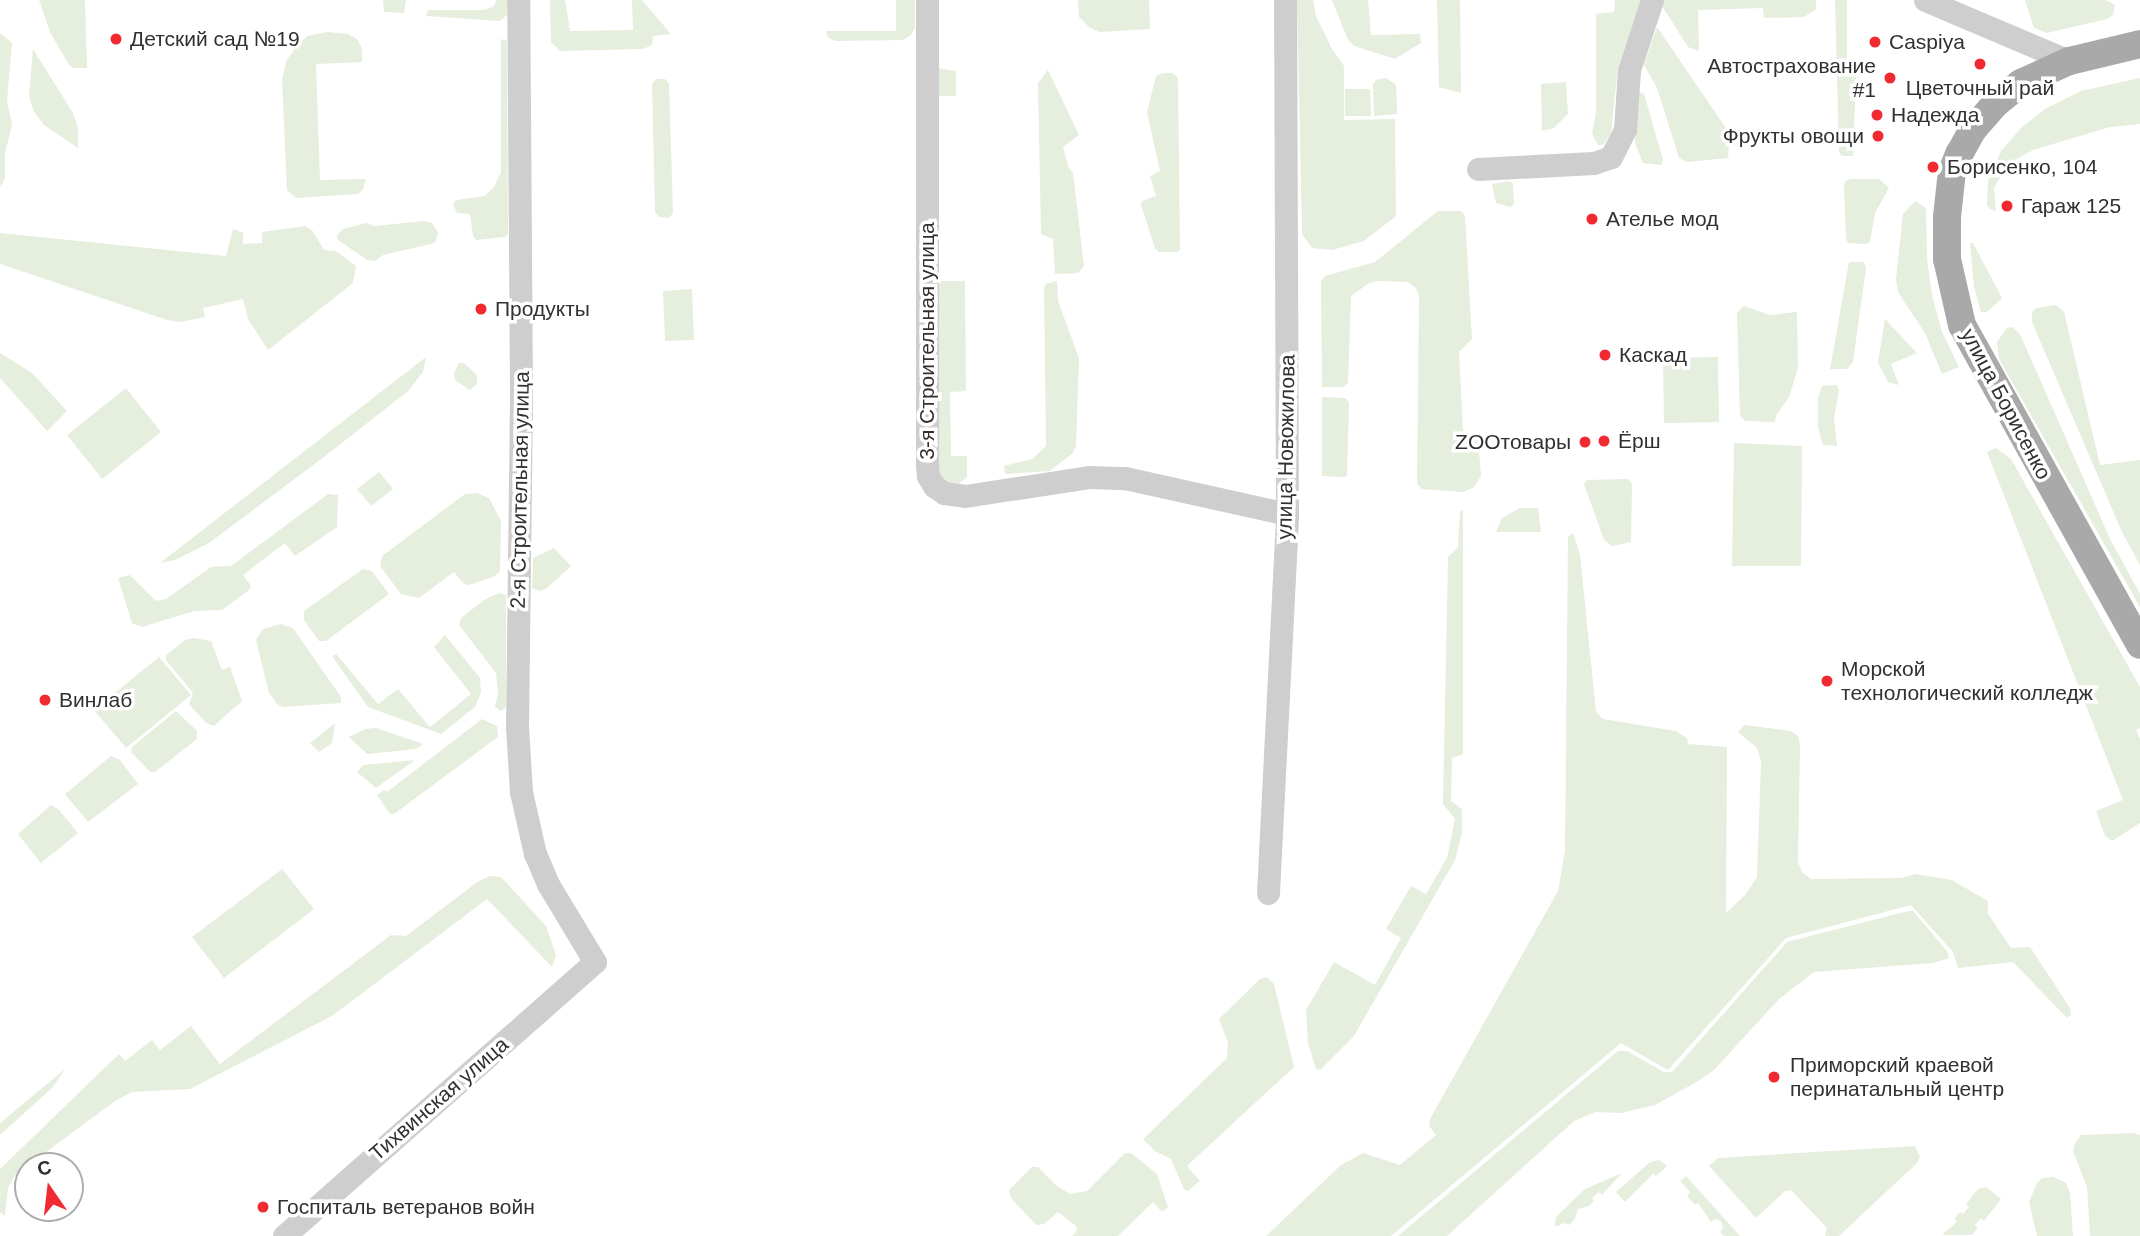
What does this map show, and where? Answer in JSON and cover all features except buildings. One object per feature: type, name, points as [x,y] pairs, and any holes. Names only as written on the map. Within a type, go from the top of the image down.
[{"type":"main road","name":"улица Борисенко","points":[[2140,44],[2069,61],[2021,83],[1996,103],[1972,131],[1952,172],[1947,217],[1947,259],[1956,307],[1972,347],[2140,645]]},
{"type":"street","name":"2-я Строительная улица","points":[[518,0],[521,414],[517,727],[521,792],[533,844],[548,884],[595,962]]},
{"type":"street","name":"3-я Строительная улица","points":[[927,0],[926,465],[934,486],[944,493],[965,496],[1089,477],[1125,478],[1287,514]]},
{"type":"street","name":"улица Новожилова","points":[[1268,893],[1287,514],[1285,0]]},
{"type":"street","points":[[1478,169],[1594,163],[1611,157],[1625,130],[1629,70],[1652,0]]},
{"type":"street","points":[[1925,0],[2069,61]]},
{"type":"street","name":"Тихвинская улица","points":[[284,1236],[595,962]]},
{"type":"green space","points":[[39,0],[85,0],[87,68],[74,68],[69,65],[50,32]]},
{"type":"green space","points":[[383,0],[406,0],[404,13],[384,12]]},
{"type":"green space","points":[[497,0],[508,0],[508,14],[500,21],[426,16],[428,10],[483,10],[493,7]]},
{"type":"green space","points":[[550,0],[565,0],[570,31],[633,30],[632,0],[642,0],[671,34],[653,36],[652,45],[643,49],[560,51],[551,42]]},
{"type":"green space","points":[[896,0],[915,0],[915,28],[911,35],[903,40],[835,41],[828,37],[826,31],[896,31]]},
{"type":"green space","points":[[1078,0],[1149,0],[1150,29],[1099,32],[1079,17]]},
{"type":"green space","points":[[1297,0],[1313,0],[1316,16],[1332,49],[1344,66],[1344,120],[1395,119],[1396,216],[1364,241],[1332,250],[1312,248],[1302,234]]},
{"type":"green space","points":[[1332,0],[1368,0],[1371,35],[1420,34],[1421,43],[1395,59],[1354,46],[1348,40]]},
{"type":"green space","points":[[1437,0],[1460,0],[1461,93],[1439,87]]},
{"type":"green space","points":[[1615,0],[1641,0],[1618,67],[1611,133],[1603,145],[1598,145],[1592,134],[1596,112],[1596,14],[1614,12]]},
{"type":"green space","points":[[1662,0],[1816,0],[1816,9],[1804,17],[1764,18],[1763,8],[1698,10],[1699,51],[1688,47],[1662,6]]},
{"type":"green space","points":[[1835,0],[1847,0],[1847,68],[1856,75],[1853,156],[1842,156],[1839,152]]},
{"type":"green space","points":[[2025,0],[2106,0],[2115,5],[2113,15],[2107,19],[2047,33],[2034,28]]},
{"type":"green space","points":[[1657,27],[1730,134],[1728,158],[1687,162],[1679,158],[1657,88],[1644,65]]},
{"type":"green space","points":[[328,32],[348,34],[357,39],[362,48],[362,62],[316,64],[320,180],[366,179],[358,194],[296,198],[287,190],[282,80],[286,62],[295,48],[307,36]]},
{"type":"green space","points":[[0,33],[12,43],[7,101],[12,125],[5,153],[5,179],[0,187]]},
{"type":"green space","points":[[501,39],[507,41],[508,234],[505,237],[476,240],[470,214],[457,213],[453,204],[456,200],[485,196],[494,187],[501,172]]},
{"type":"green space","points":[[33,49],[73,113],[78,128],[78,148],[44,125],[34,112],[29,96]]},
{"type":"green space","points":[[938,68],[956,71],[956,96],[937,96]]},
{"type":"green space","points":[[1048,70],[1079,135],[1063,147],[1068,166],[1073,173],[1084,266],[1078,273],[1055,274],[1053,239],[1041,234],[1038,83]]},
{"type":"green space","points":[[1173,73],[1178,78],[1180,250],[1177,252],[1158,252],[1141,205],[1142,201],[1156,196],[1150,176],[1160,171],[1147,112],[1156,76]]},
{"type":"green space","points":[[1386,78],[1396,85],[1397,114],[1374,116],[1373,84],[1376,80]]},
{"type":"green space","points":[[2140,78],[2140,124],[2110,127],[2033,150],[2015,160],[2001,175],[1994,188],[1996,211],[1990,209],[1987,205],[1988,181],[2001,151],[2022,127],[2045,109],[2081,91]]},
{"type":"green space","points":[[656,79],[665,79],[669,84],[673,213],[669,218],[659,217],[655,212],[652,84]]},
{"type":"green space","points":[[1566,82],[1568,114],[1554,128],[1542,131],[1541,84]]},
{"type":"green space","points":[[1345,89],[1370,89],[1371,116],[1345,116]]},
{"type":"green space","points":[[1637,91],[1644,94],[1663,160],[1661,165],[1643,163],[1635,143]]},
{"type":"green space","points":[[1879,179],[1889,188],[1875,213],[1870,242],[1865,244],[1848,243],[1846,239],[1844,187],[1845,181]]},
{"type":"green space","points":[[1510,181],[1513,184],[1514,204],[1510,207],[1496,203],[1492,184]]},
{"type":"green space","points":[[1915,201],[1926,208],[1927,259],[1932,295],[1942,332],[1959,367],[1942,374],[1925,333],[1898,292],[1896,279],[1903,214]]},
{"type":"green space","points":[[1438,211],[1461,211],[1465,216],[1472,339],[1459,352],[1463,430],[1478,439],[1481,476],[1474,487],[1463,492],[1422,489],[1417,484],[1419,296],[1416,288],[1408,282],[1369,283],[1351,296],[1348,383],[1343,387],[1322,387],[1321,282],[1325,276],[1375,262]]},
{"type":"green space","points":[[424,221],[432,223],[438,233],[435,243],[383,255],[375,261],[367,260],[338,240],[337,235],[343,229],[366,223],[375,226]]},
{"type":"green space","points":[[305,226],[312,230],[324,250],[336,251],[356,266],[353,283],[268,350],[248,319],[243,299],[203,308],[205,317],[180,322],[0,264],[0,233],[226,256],[233,229],[243,233],[243,244],[262,243],[262,232]]},
{"type":"green space","points":[[1970,243],[1973,243],[2002,298],[1987,312],[1981,312],[1974,286]]},
{"type":"green space","points":[[1849,262],[1864,262],[1866,268],[1853,362],[1847,369],[1830,369]]},
{"type":"green space","points":[[942,281],[965,281],[966,391],[950,392],[951,456],[967,456],[967,477],[957,485],[942,480],[937,463],[937,287]]},
{"type":"green space","points":[[1057,281],[1058,301],[1079,358],[1076,446],[1073,453],[1050,471],[1005,474],[1004,466],[1032,459],[1046,446],[1044,288],[1046,284]]},
{"type":"green space","points":[[692,289],[694,340],[665,341],[663,291]]},
{"type":"green space","points":[[2056,305],[2064,312],[2100,465],[2140,460],[2140,565],[2122,532],[2032,322],[2032,312],[2036,308]]},
{"type":"green space","points":[[1744,306],[1770,315],[1797,312],[1798,368],[1789,397],[1775,422],[1745,421],[1740,416],[1737,313]]},
{"type":"green space","points":[[1885,319],[1917,353],[1891,364],[1899,385],[1888,382],[1878,363]]},
{"type":"green space","points":[[2012,327],[2020,334],[2110,539],[2140,594],[2140,607],[1999,359],[1997,342],[2007,328]]},
{"type":"green space","points":[[0,353],[32,373],[67,411],[47,431],[0,378]]},
{"type":"green space","points":[[426,357],[423,372],[408,391],[324,457],[209,543],[175,560],[160,563]]},
{"type":"green space","points":[[1718,357],[1719,422],[1664,423],[1663,358]]},
{"type":"green space","points":[[459,363],[464,363],[477,375],[477,384],[470,390],[455,380],[454,373]]},
{"type":"green space","points":[[1837,385],[1839,391],[1834,417],[1837,446],[1823,445],[1818,427],[1818,398],[1822,386]]},
{"type":"green space","points":[[126,388],[161,432],[102,479],[67,435]]},
{"type":"green space","points":[[1322,397],[1345,398],[1349,402],[1347,476],[1344,477],[1322,476]]},
{"type":"green space","points":[[1734,443],[1802,446],[1801,566],[1732,566]]},
{"type":"green space","points":[[1996,448],[2011,459],[2140,687],[2140,728],[2136,730],[2140,739],[2140,823],[2112,841],[2105,836],[2096,811],[2123,800],[1987,452]]},
{"type":"green space","points":[[379,472],[393,489],[371,506],[357,489]]},
{"type":"green space","points":[[1629,479],[1632,484],[1631,542],[1612,546],[1604,540],[1584,484],[1587,480]]},
{"type":"green space","points":[[477,493],[489,498],[501,521],[500,571],[495,576],[469,585],[464,584],[454,572],[419,598],[401,594],[380,566],[382,556],[465,494]]},
{"type":"green space","points":[[328,494],[338,495],[337,527],[295,556],[285,543],[243,575],[251,586],[249,590],[222,610],[194,611],[142,627],[132,623],[118,578],[130,575],[156,601],[166,599],[211,567],[231,566]]},
{"type":"green space","points":[[1520,508],[1538,508],[1541,532],[1496,532],[1502,518]]},
{"type":"green space","points":[[1463,510],[1463,754],[1452,758],[1451,801],[1462,809],[1462,833],[1455,860],[1354,1036],[1320,1070],[1316,1069],[1308,1043],[1306,1010],[1334,962],[1375,985],[1401,938],[1386,929],[1411,886],[1426,894],[1447,858],[1455,819],[1443,804],[1448,557],[1458,547],[1460,511]]},
{"type":"green space","points":[[1573,533],[1580,555],[1596,712],[1603,719],[1676,731],[1687,738],[1688,744],[1727,747],[1726,913],[1746,894],[1757,877],[1761,761],[1757,748],[1738,732],[1744,725],[1791,731],[1798,736],[1800,746],[1798,863],[1803,873],[1811,879],[1901,878],[1916,874],[1952,880],[1988,901],[1988,914],[2011,948],[2030,947],[2070,1008],[2071,1015],[2067,1018],[2013,962],[1958,968],[1953,952],[1911,905],[1786,938],[1668,1070],[1621,1043],[1391,1236],[1266,1236],[1341,1165],[1363,1153],[1400,1165],[1436,1135],[1429,1126],[1430,1119],[1558,891],[1565,851],[1568,537]]},
{"type":"green space","points":[[554,548],[571,566],[547,588],[540,591],[532,588],[533,558]]},
{"type":"green space","points":[[363,569],[372,571],[389,594],[326,641],[319,641],[304,620],[304,611]]},
{"type":"green space","points":[[499,593],[506,595],[506,707],[501,711],[495,707],[498,693],[496,673],[459,625],[461,618],[484,600]]},
{"type":"green space","points":[[281,624],[293,628],[341,697],[341,703],[283,707],[277,704],[269,693],[256,640],[263,629]]},
{"type":"green space","points":[[445,635],[480,678],[481,692],[475,707],[441,734],[368,707],[332,656],[336,654],[378,704],[398,689],[430,727],[471,694],[434,647]]},
{"type":"green space","points":[[193,638],[211,641],[222,670],[230,667],[242,701],[214,726],[206,723],[189,704],[193,693],[166,660],[166,655],[185,640]]},
{"type":"green space","points":[[159,657],[191,695],[126,748],[94,710]]},
{"type":"green space","points":[[176,711],[197,731],[197,739],[155,772],[150,772],[131,752],[132,747]]},
{"type":"green space","points":[[482,719],[497,726],[498,737],[394,814],[390,814],[377,795],[384,790],[387,792]]},
{"type":"green space","points":[[335,723],[332,743],[319,752],[310,743]]},
{"type":"green space","points":[[376,728],[423,744],[416,749],[367,754],[349,737],[365,729]]},
{"type":"green space","points":[[111,756],[120,760],[138,784],[88,822],[65,794]]},
{"type":"green space","points":[[415,760],[376,788],[357,772],[363,765]]},
{"type":"green space","points":[[51,805],[59,810],[78,833],[41,863],[18,834]]},
{"type":"green space","points":[[282,869],[314,909],[224,978],[192,937]]},
{"type":"green space","points":[[489,876],[501,877],[546,926],[556,955],[552,967],[487,899],[332,1016],[190,1089],[132,1092],[115,1101],[46,1152],[18,1152],[119,1054],[125,1061],[152,1040],[160,1050],[191,1026],[220,1064],[391,935],[406,936]]},
{"type":"green space","points":[[1913,911],[1947,951],[1949,958],[1933,963],[1814,972],[1779,999],[1715,1069],[1700,1080],[1655,1105],[1621,1113],[1595,1112],[1574,1121],[1447,1236],[1398,1236],[1618,1051],[1627,1051],[1664,1072],[1672,1072],[1787,942]]},
{"type":"green space","points":[[1267,977],[1274,984],[1294,1067],[1187,1166],[1200,1181],[1188,1191],[1184,1189],[1171,1159],[1155,1151],[1143,1139],[1227,1058],[1228,1043],[1219,1019],[1260,979]]},
{"type":"green space","points":[[65,1069],[53,1087],[0,1135],[0,1123]]},
{"type":"green space","points":[[2081,1135],[2140,1135],[2140,1236],[2090,1236],[2087,1187],[2073,1151],[2075,1143]]},
{"type":"green space","points":[[1915,1146],[1920,1157],[1916,1164],[1839,1236],[1825,1236],[1827,1228],[1791,1190],[1785,1191],[1756,1218],[1709,1166],[1718,1158]]},
{"type":"green space","points":[[1125,1153],[1131,1153],[1157,1174],[1168,1207],[1162,1212],[1153,1202],[1118,1236],[1072,1236],[1077,1231],[1076,1226],[1058,1212],[1044,1224],[1036,1225],[1011,1198],[1009,1190],[1032,1167],[1038,1167],[1057,1186],[1070,1194],[1087,1191]]},
{"type":"green space","points":[[14,1155],[14,1177],[8,1188],[5,1216],[0,1212],[0,1169]]},
{"type":"green space","points":[[1659,1160],[1667,1166],[1656,1176],[1653,1174],[1625,1202],[1616,1192],[1650,1162]]},
{"type":"green space","points":[[1622,1173],[1602,1195],[1599,1192],[1592,1198],[1594,1201],[1589,1206],[1578,1209],[1575,1219],[1569,1225],[1565,1223],[1555,1227],[1556,1217],[1585,1189]]},
{"type":"green space","points":[[1686,1176],[1740,1236],[1724,1236],[1720,1232],[1723,1229],[1721,1221],[1714,1219],[1711,1222],[1698,1203],[1695,1205],[1687,1196],[1690,1192],[1680,1181]]},
{"type":"green space","points":[[2053,1177],[2066,1183],[2070,1193],[2073,1236],[2037,1236],[2029,1202],[2037,1183],[2042,1178]]},
{"type":"green space","points":[[1986,1187],[2001,1199],[1984,1221],[1981,1218],[1975,1225],[1978,1227],[1972,1235],[1942,1235],[1957,1222],[1954,1219],[1960,1212],[1963,1214],[1969,1207],[1966,1204],[1978,1189]]},
{"type":"place","name":"Детский сад №19","points":[[116,39]]},
{"type":"place","name":"Caspiya","points":[[1875,42]]},
{"type":"place","name":"Цветочный рай","points":[[1980,64]]},
{"type":"place","name":"Автострахование #1","points":[[1890,78]]},
{"type":"place","name":"Надежда","points":[[1877,115]]},
{"type":"place","name":"Фрукты овощи","points":[[1878,136]]},
{"type":"place","name":"Борисенко, 104","points":[[1933,167]]},
{"type":"place","name":"Гараж 125","points":[[2007,206]]},
{"type":"place","name":"Ателье мод","points":[[1592,219]]},
{"type":"place","name":"Продукты","points":[[481,309]]},
{"type":"place","name":"Каскад","points":[[1605,355]]},
{"type":"place","name":"Ёрш","points":[[1604,441]]},
{"type":"place","name":"ZOOтовары","points":[[1585,442]]},
{"type":"place","name":"Морской технологический колледж","points":[[1827,681]]},
{"type":"place","name":"Винлаб","points":[[45,700]]},
{"type":"place","name":"Приморский краевой перинатальный центр","points":[[1774,1077]]},
{"type":"place","name":"Госпиталь ветеранов войн","points":[[263,1207]]}]
